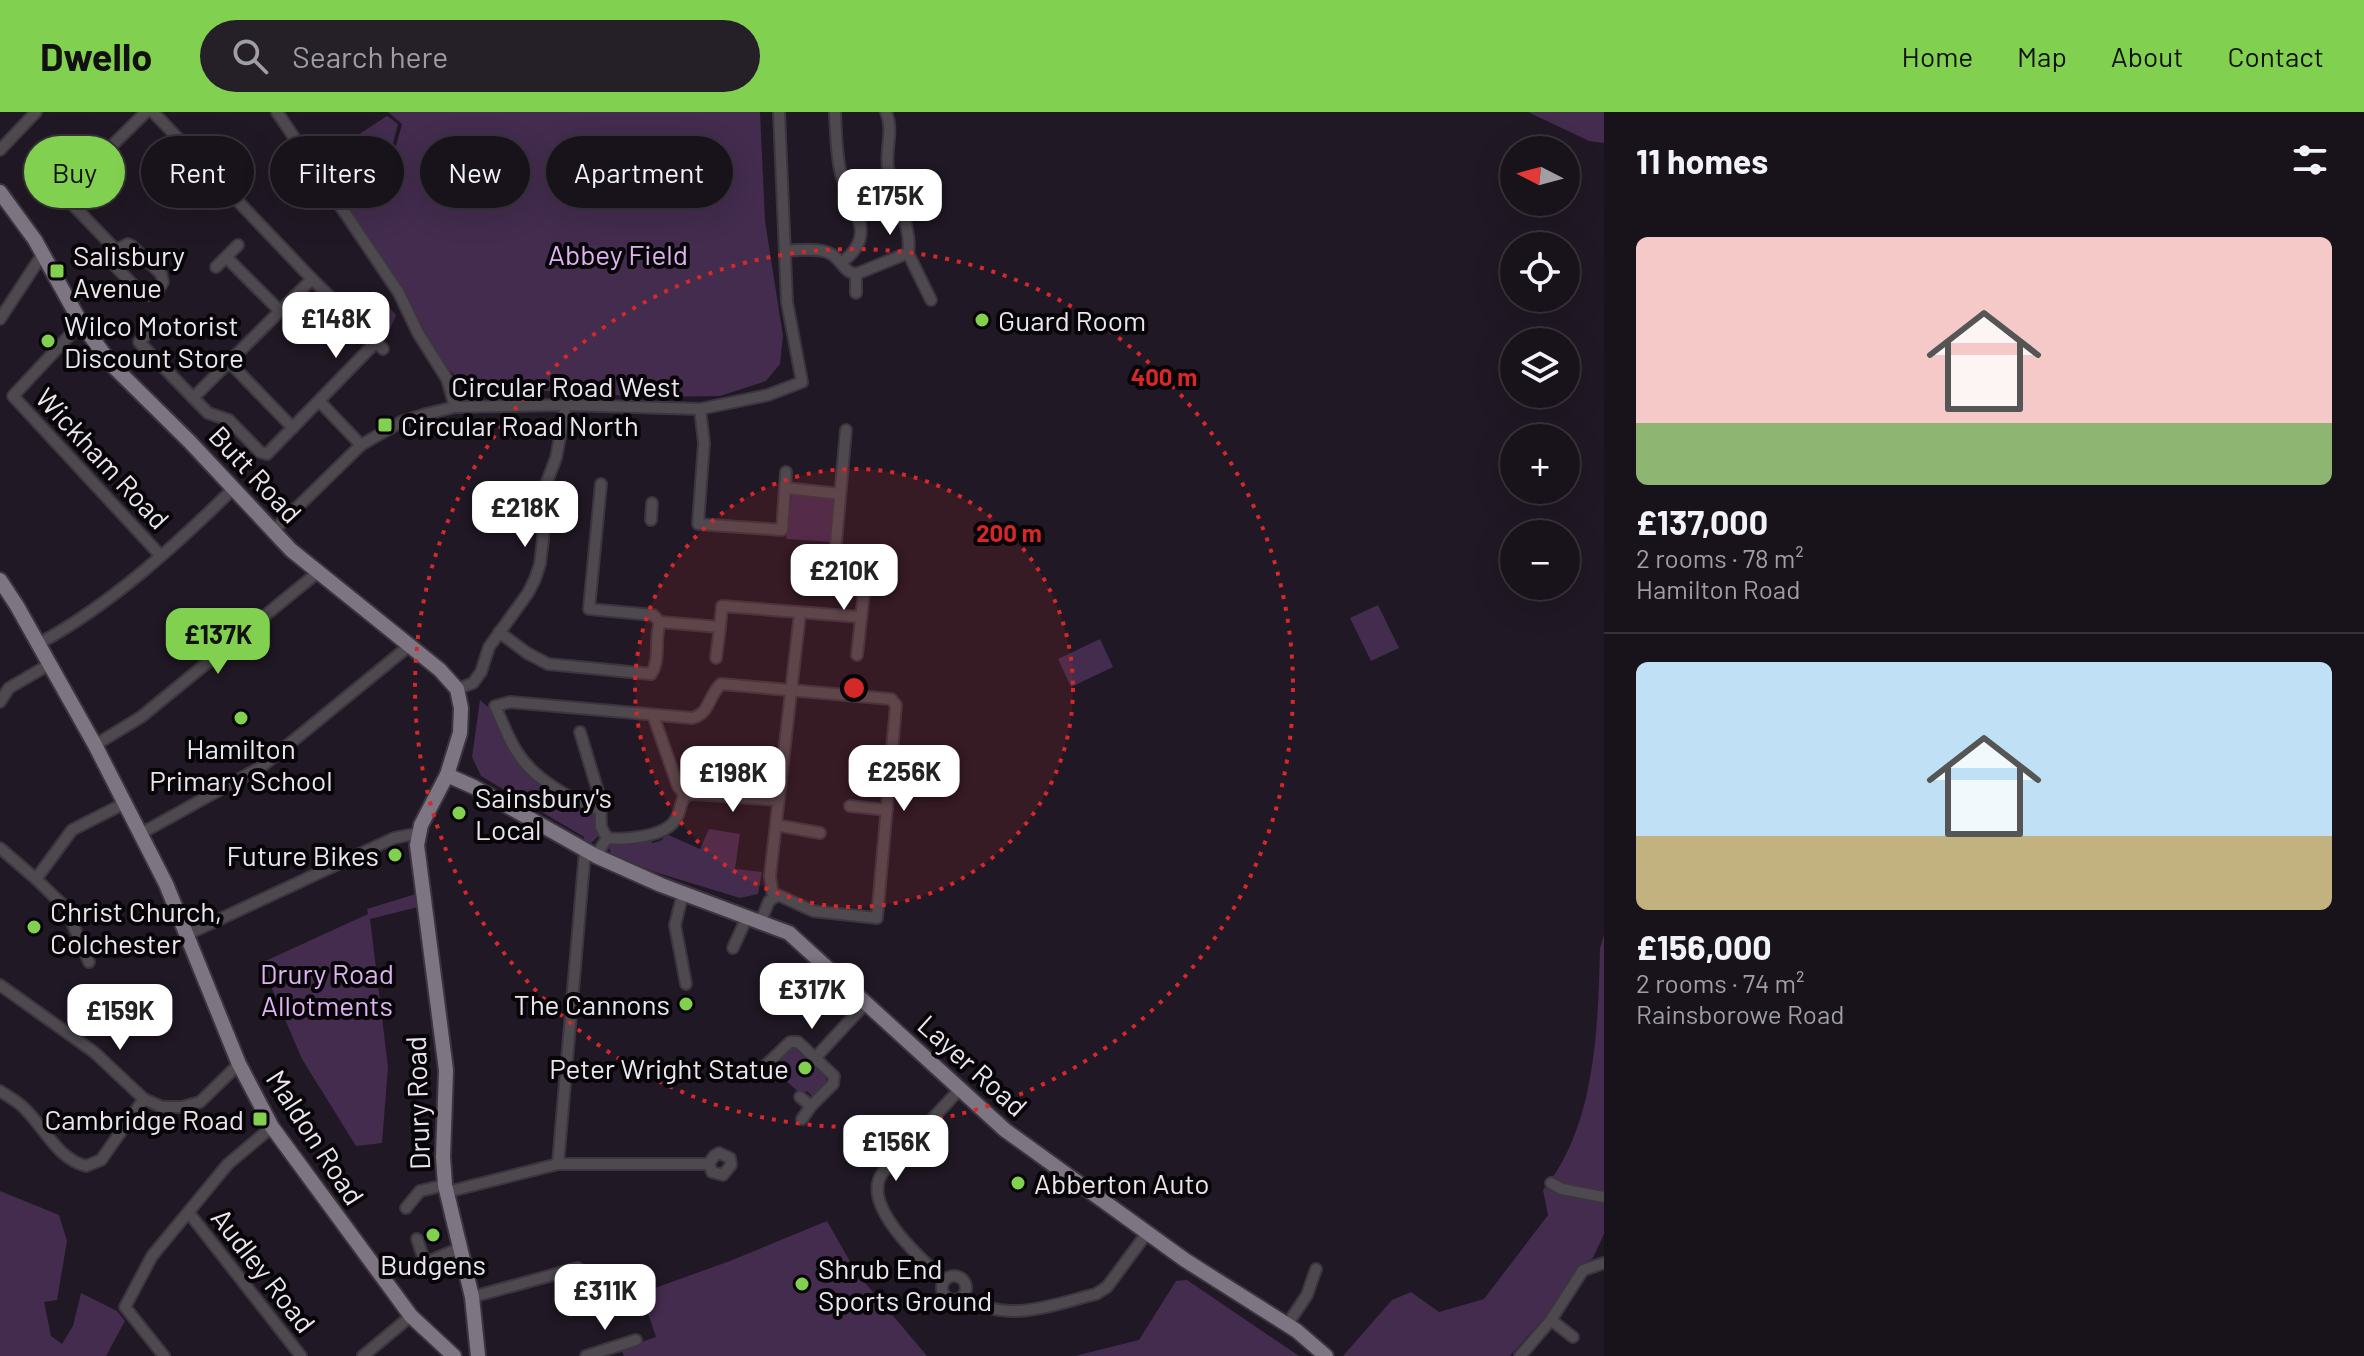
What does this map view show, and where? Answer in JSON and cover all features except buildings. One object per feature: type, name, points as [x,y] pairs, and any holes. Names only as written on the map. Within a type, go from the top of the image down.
[{"type":"main road","name":"Butt Road","points":[[0,192],[24,223],[81,323],[112,365],[317,573],[440,670],[457,689]]},
{"type":"main road","name":"Maldon Road","points":[[0,580],[50,664],[125,803],[188,934],[239,1064],[272,1127],[411,1316],[451,1354]]},
{"type":"main road","points":[[447,775],[460,733],[461,708],[457,689]]},
{"type":"main road","name":"Drury Road","points":[[447,775],[419,833],[417,859],[446,1070],[443,1157],[446,1189],[472,1297],[478,1356]]},
{"type":"main road","name":"Layer Road","points":[[447,775],[474,787],[591,854],[789,933],[1005,1130],[1147,1233],[1312,1342],[1326,1356]]},
{"type":"main road","points":[[451,1354],[476,1339]]},
{"type":"street","points":[[0,150],[36,112]]},
{"type":"street","points":[[116,250],[66,197],[69,186],[146,112]]},
{"type":"street","points":[[147,334],[139,342],[193,398],[211,415],[229,420],[260,452],[267,454],[380,346],[153,112]]},
{"type":"street","points":[[277,112],[399,293],[418,333],[447,379],[455,407]]},
{"type":"street","points":[[779,112],[785,250],[824,251],[842,262],[849,273],[856,274],[908,253]]},
{"type":"street","points":[[835,112],[840,167],[855,206],[861,239],[855,252],[842,262]]},
{"type":"street","points":[[886,112],[890,122],[888,167],[907,235],[908,253],[920,270],[931,300]]},
{"type":"street","points":[[128,244],[132,246],[161,274],[163,282],[158,290],[150,295],[142,294],[114,265],[112,259],[116,250],[128,244]]},
{"type":"street","points":[[216,267],[238,245]]},
{"type":"street","name":"Circular Road West","points":[[273,531],[361,445],[401,422],[455,407],[566,405],[700,409],[768,395],[802,382],[790,325],[785,250]]},
{"type":"street","points":[[0,319],[42,255]]},
{"type":"street","points":[[226,257],[280,311]]},
{"type":"street","points":[[856,274],[856,293]]},
{"type":"street","points":[[193,398],[312,279]]},
{"type":"street","name":"Wickham Road","points":[[81,323],[13,396],[160,555]]},
{"type":"street","points":[[229,362],[293,428]]},
{"type":"street","points":[[320,402],[361,445]]},
{"type":"street","points":[[457,689],[473,683],[481,672],[489,647],[528,593],[540,564],[543,492],[556,458],[566,405]]},
{"type":"street","points":[[700,409],[704,443],[698,524],[782,530],[786,472]]},
{"type":"street","points":[[835,553],[846,430]]},
{"type":"street","points":[[601,484],[589,609],[653,615],[660,622],[720,627]]},
{"type":"street","points":[[785,488],[840,494]]},
{"type":"street","points":[[38,644],[92,611],[197,524],[233,489]]},
{"type":"street","points":[[651,520],[652,503]]},
{"type":"street","points":[[813,551],[868,556],[857,655]]},
{"type":"street","points":[[95,745],[141,717],[317,573]]},
{"type":"street","points":[[716,658],[722,606],[861,617]]},
{"type":"street","points":[[733,948],[773,892],[770,876],[777,800],[800,613]]},
{"type":"street","points":[[499,632],[548,664],[651,674],[656,667],[660,622]]},
{"type":"street","points":[[140,834],[261,767],[409,646]]},
{"type":"street","points":[[0,702],[9,688],[50,664]]},
{"type":"street","points":[[600,809],[580,802],[532,769],[516,751],[495,706],[510,702],[692,718],[701,716],[707,709],[713,691],[721,684],[891,699],[896,705],[877,918],[813,911],[773,892]]},
{"type":"street","points":[[653,715],[678,786],[685,796]]},
{"type":"street","points":[[580,732],[600,798],[601,827],[607,838]]},
{"type":"street","points":[[607,838],[624,840],[667,828],[678,818],[685,796],[692,794],[777,800]]},
{"type":"street","points":[[36,879],[72,830],[125,803]]},
{"type":"street","points":[[850,806],[887,810]]},
{"type":"street","points":[[776,825],[820,833]]},
{"type":"street","points":[[188,934],[394,838],[419,833]]},
{"type":"street","points":[[558,1164],[591,854],[607,838]]},
{"type":"street","points":[[0,848],[66,908],[89,962]]},
{"type":"street","points":[[683,893],[675,925],[686,984]]},
{"type":"street","points":[[0,985],[94,1052],[144,1099],[171,1108],[200,1102],[239,1064]]},
{"type":"street","points":[[816,1057],[866,1003]]},
{"type":"street","points":[[765,1066],[790,1042],[798,1042],[834,1076],[833,1084],[802,1119]]},
{"type":"street","points":[[754,1056],[776,1075]]},
{"type":"street","points":[[944,1280],[905,1243],[879,1201],[876,1186],[878,1178],[959,1090]]},
{"type":"street","points":[[0,1091],[26,1109],[72,1161],[86,1166],[101,1160],[144,1099]]},
{"type":"street","points":[[800,1097],[811,1106]]},
{"type":"street","points":[[164,1356],[125,1307],[152,1256],[228,1164],[272,1127]]},
{"type":"street","points":[[406,1208],[412,1191],[446,1189],[558,1164],[709,1164]]},
{"type":"street","points":[[1551,1183],[1562,1189],[1604,1197]]},
{"type":"street","name":"Audley Road","points":[[189,1213],[301,1356]]},
{"type":"street","points":[[964,1296],[985,1308],[1016,1313],[1096,1294],[1107,1287],[1147,1233]]},
{"type":"street","points":[[417,1239],[425,1263],[460,1248]]},
{"type":"street","points":[[1520,1356],[1551,1320],[1583,1270],[1604,1263]]},
{"type":"street","points":[[472,1297],[578,1268]]},
{"type":"street","points":[[1287,1325],[1307,1295],[1316,1269]]},
{"type":"street","points":[[955,1275],[962,1278],[966,1284],[964,1296],[958,1300],[947,1298],[942,1288],[944,1280],[955,1275]]},
{"type":"street","points":[[363,1356],[411,1316]]},
{"type":"street","points":[[1551,1320],[1573,1337]]},
{"type":"street","points":[[586,1356],[636,1340]]},
{"type":"green space","name":"Abbey Field","points":[[388,112],[760,112],[765,221],[783,336],[780,364],[766,381],[720,396],[648,397],[465,386],[425,344],[341,208],[404,208],[404,136],[399,136],[402,124]]},
{"type":"green space","points":[[1528,112],[1604,112],[1604,143],[1578,136]]},
{"type":"green space","points":[[387,116],[398,124],[395,136],[356,136]]},
{"type":"green space","points":[[378,295],[396,315],[390,329],[371,331],[361,316],[363,299]]},
{"type":"green space","points":[[792,494],[836,498],[832,542],[786,539]]},
{"type":"green space","points":[[1378,605],[1399,648],[1371,661],[1350,618]]},
{"type":"green space","points":[[1100,639],[1113,667],[1071,687],[1058,659]]},
{"type":"green space","points":[[480,700],[495,713],[516,757],[577,804],[595,814],[600,831],[590,844],[584,842],[584,837],[481,776],[472,757]]},
{"type":"green space","points":[[709,829],[740,834],[735,869],[762,872],[758,894],[740,898],[655,872],[611,854],[609,847],[611,842],[621,845],[647,838],[653,843],[662,840],[666,834],[700,849]]},
{"type":"green space","name":"Drury Road Allotments","points":[[416,894],[418,907],[370,919],[388,1067],[382,1143],[356,1146],[302,1059],[261,963],[368,914],[367,909]]},
{"type":"green space","points":[[1604,935],[1604,1234],[1593,1258],[1579,1269],[1551,1310],[1510,1356],[1343,1356],[1392,1300],[1411,1292],[1439,1312],[1484,1299],[1548,1215],[1543,1190],[1561,1165],[1574,1137],[1591,1075],[1600,948]]},
{"type":"green space","points":[[797,1045],[812,1059],[803,1064],[802,1069],[809,1070],[814,1060],[826,1077],[826,1085],[816,1096],[807,1091],[802,1095],[785,1080],[777,1066],[776,1060],[790,1046]]},
{"type":"green space","points":[[0,1191],[59,1215],[67,1241],[57,1300],[44,1302],[51,1336],[62,1344],[73,1326],[81,1293],[117,1311],[125,1321],[106,1356],[0,1356]]},
{"type":"green space","name":"Shrub End Sports Ground","points":[[827,1221],[856,1272],[927,1356],[624,1356],[621,1349],[656,1337],[641,1293]]},
{"type":"green space","points":[[1187,1280],[1299,1356],[1075,1356],[1139,1340],[1176,1281]]},
{"type":"place","name":"Salisbury Avenue","points":[[57,271]]},
{"type":"place","name":"Guard Room","points":[[982,320]]},
{"type":"place","name":"Wilco Motorist Discount Store","points":[[48,341]]},
{"type":"place","name":"Circular Road North","points":[[385,425]]},
{"type":"place","name":"Hamilton Primary School","points":[[241,718]]},
{"type":"place","name":"Sainsbury's Local","points":[[459,813]]},
{"type":"place","name":"Future Bikes","points":[[395,855]]},
{"type":"place","name":"Christ Church, Colchester","points":[[34,927]]},
{"type":"place","name":"The Cannons","points":[[686,1004]]},
{"type":"place","name":"Peter Wright Statue","points":[[805,1068]]},
{"type":"place","name":"Cambridge Road","points":[[260,1119]]},
{"type":"place","name":"Abberton Auto","points":[[1018,1183]]},
{"type":"place","name":"Budgens","points":[[433,1235]]},
{"type":"place","name":"Shrub End Sports Ground","points":[[802,1284]]}]
